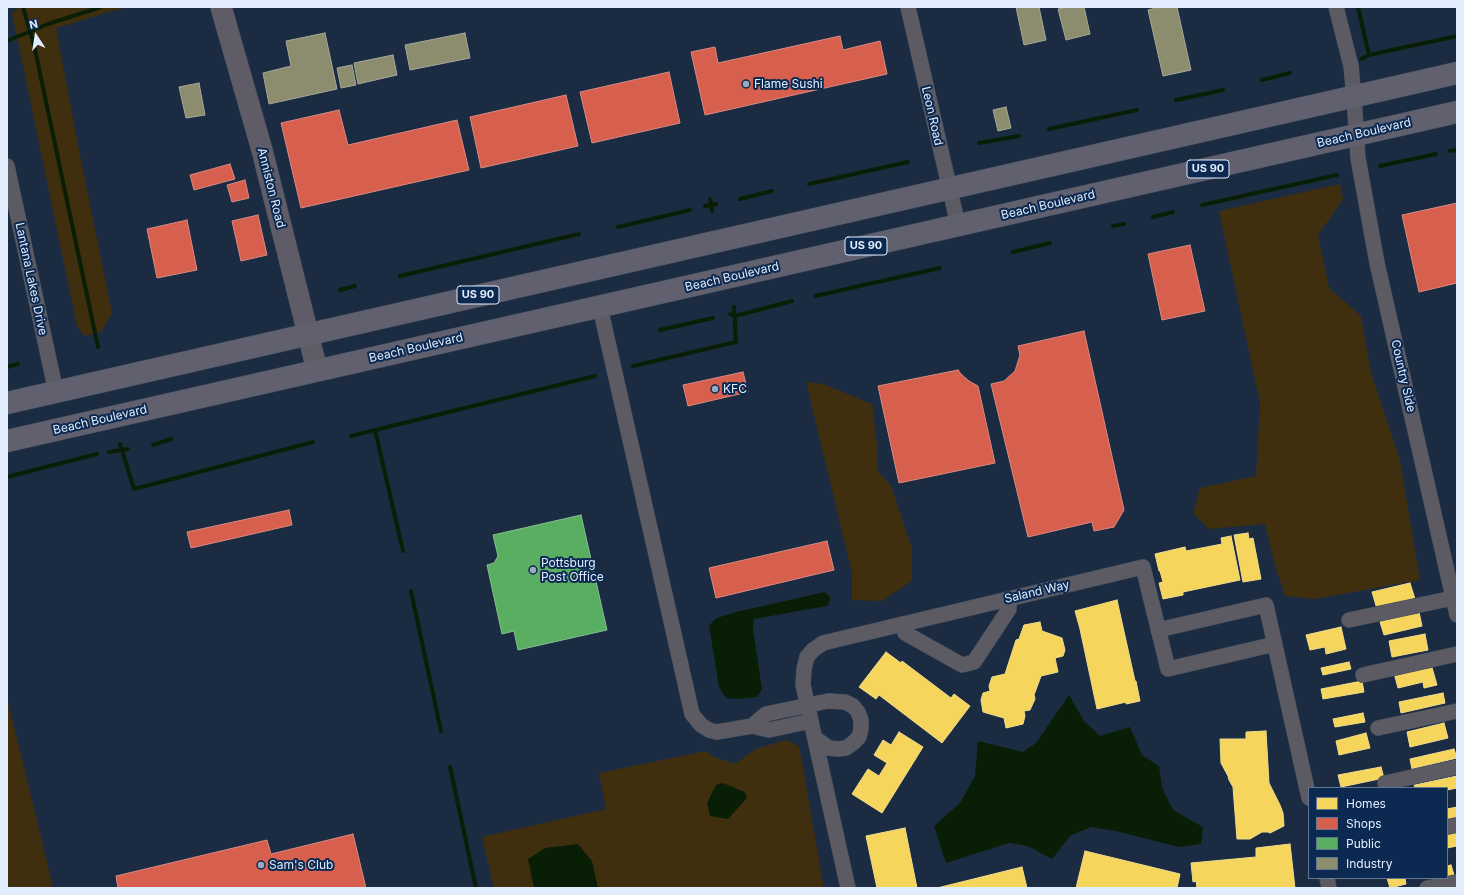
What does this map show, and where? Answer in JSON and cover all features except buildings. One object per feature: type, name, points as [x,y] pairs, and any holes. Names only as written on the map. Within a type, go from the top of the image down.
[{"type":"highway","name":"US 90","points":[[7,403],[1457,73]]},
{"type":"highway","name":"Beach Boulevard","points":[[7,441],[1457,112]]},
{"type":"street","name":"Anniston Road","points":[[221,7],[262,150],[317,370]]},
{"type":"street","name":"Leon Road","points":[[908,7],[958,225]]},
{"type":"street","name":"Country Side","points":[[1336,7],[1350,66],[1354,97],[1358,158],[1377,263],[1457,615]]},
{"type":"street","name":"Lantana Lakes Drive","points":[[7,166],[56,392]]},
{"type":"street","points":[[600,307],[692,714],[701,725],[709,730],[717,732],[752,726],[769,730],[811,721]]},
{"type":"street","name":"Saland Way","points":[[848,888],[803,685],[807,657],[822,643],[1143,567],[1168,669],[1275,644]]},
{"type":"street","points":[[1349,620],[1453,598]]},
{"type":"street","points":[[902,624],[905,634],[962,664],[974,662],[1009,609],[1009,599]]},
{"type":"street","points":[[1158,630],[1266,605],[1308,793]]},
{"type":"street","points":[[1363,675],[1457,654]]},
{"type":"street","points":[[752,726],[766,714],[828,701],[845,702],[858,712],[861,720],[859,737],[846,748],[829,748],[815,738]]},
{"type":"street","points":[[1378,728],[1457,711]]},
{"type":"street","points":[[1385,783],[1457,767]]},
{"type":"street","points":[[1427,888],[1457,882]]},
{"type":"shaded area","points":[[19,7],[126,7],[56,28],[112,313],[101,332],[84,336],[77,326],[12,13]]},
{"type":"shaded area","points":[[1340,184],[1343,199],[1318,235],[1329,288],[1361,316],[1371,373],[1400,461],[1420,580],[1314,599],[1285,596],[1274,562],[1265,524],[1209,529],[1193,513],[1200,488],[1256,476],[1260,403],[1219,211]]},
{"type":"shaded area","points":[[806,382],[823,384],[872,404],[877,445],[878,471],[891,486],[912,549],[912,581],[882,601],[852,600],[852,573]]},
{"type":"shaded area","points":[[825,592],[831,598],[827,606],[754,619],[753,629],[762,689],[757,697],[737,699],[726,698],[719,687],[709,625],[717,618],[736,612]]},
{"type":"shaded area","points":[[1069,695],[1084,721],[1100,736],[1130,727],[1142,755],[1159,766],[1162,787],[1173,810],[1203,827],[1201,844],[1179,847],[1116,831],[1091,827],[1070,836],[1052,859],[1028,846],[1009,843],[946,863],[934,826],[960,803],[975,776],[978,741],[1023,752],[1036,743]]},
{"type":"shaded area","points":[[7,698],[45,854],[53,888],[7,888]]},
{"type":"shaded area","points":[[786,740],[799,746],[824,888],[494,888],[482,837],[606,809],[599,773],[706,751],[714,757],[735,764],[756,749]]},
{"type":"shaded area","points":[[723,783],[745,792],[747,798],[728,819],[710,816],[707,803],[716,785]]},
{"type":"shaded area","points":[[578,844],[592,861],[598,888],[534,888],[528,859],[545,848]]},
{"type":"waterway","points":[[23,7],[34,45],[98,347]]},
{"type":"waterway","points":[[7,41],[48,24],[101,7]]},
{"type":"waterway","points":[[1358,7],[1369,55]]},
{"type":"waterway","points":[[1361,59],[1369,55],[1457,36]]},
{"type":"waterway","points":[[1262,80],[1290,73]]},
{"type":"waterway","points":[[1176,100],[1223,90]]},
{"type":"waterway","points":[[1049,129],[1137,110]]},
{"type":"waterway","points":[[979,143],[1019,136]]},
{"type":"waterway","points":[[1450,151],[1457,150]]},
{"type":"waterway","points":[[1380,166],[1436,154]]},
{"type":"waterway","points":[[809,184],[908,162]]},
{"type":"waterway","points":[[1202,205],[1337,175]]},
{"type":"waterway","points":[[740,199],[772,191]]},
{"type":"waterway","points":[[710,199],[712,211]]},
{"type":"waterway","points":[[705,206],[716,204]]},
{"type":"waterway","points":[[618,227],[690,210]]},
{"type":"waterway","points":[[1153,217],[1173,212]]},
{"type":"waterway","points":[[1113,226],[1124,224]]},
{"type":"waterway","points":[[400,276],[579,234]]},
{"type":"waterway","points":[[1013,252],[1050,243]]},
{"type":"waterway","points":[[815,296],[940,268]]},
{"type":"waterway","points":[[340,290],[355,286]]},
{"type":"waterway","points":[[730,314],[735,316],[792,301]]},
{"type":"waterway","points":[[633,366],[736,342],[734,307]]},
{"type":"waterway","points":[[660,330],[713,318]]},
{"type":"waterway","points":[[7,367],[18,364]]},
{"type":"waterway","points":[[351,436],[595,376]]},
{"type":"waterway","points":[[375,430],[403,551]]},
{"type":"waterway","points":[[153,445],[171,439]]},
{"type":"waterway","points":[[120,444],[134,489],[313,442]]},
{"type":"waterway","points":[[109,452],[128,449]]},
{"type":"waterway","points":[[7,477],[97,454]]},
{"type":"waterway","points":[[411,591],[441,731]]},
{"type":"waterway","points":[[450,767],[476,888]]},
{"type":"place","name":"Flame Sushi","points":[[746,84]]},
{"type":"place","name":"KFC","points":[[715,389]]},
{"type":"place","name":"Pottsburg Post Office","points":[[533,570]]},
{"type":"place","name":"Sam's Club","points":[[261,865]]}]
